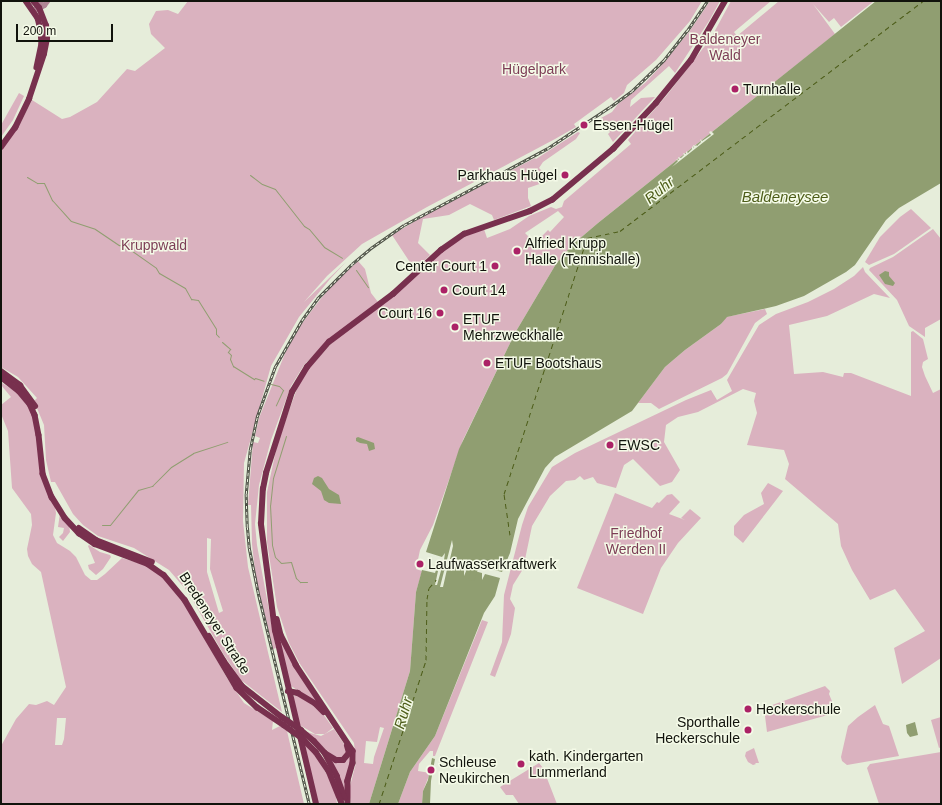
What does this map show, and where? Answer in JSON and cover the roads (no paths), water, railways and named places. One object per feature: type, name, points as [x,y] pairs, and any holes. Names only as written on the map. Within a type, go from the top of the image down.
[{"type":"main road","points":[[1,147],[21,116],[41,66],[47,32],[45,21],[37,5],[26,1]]},
{"type":"main road","points":[[316,804],[288,690],[272,606],[262,540],[261,508],[263,489],[270,456],[280,431],[288,402],[297,382],[307,367],[329,342],[393,294],[454,240],[475,229],[539,207],[558,196],[612,149],[656,103],[690,60],[725,1]]},
{"type":"main road","points":[[1,141],[18,113],[37,65],[42,37],[37,5]]},
{"type":"main road","name":"Bredeneyer Straße","points":[[1,371],[20,385],[33,403],[41,423],[46,474],[55,495],[68,515],[82,530],[96,540],[142,557],[166,572],[188,598],[236,679],[254,697],[301,730],[325,753],[340,783],[347,804]]},
{"type":"main road","name":"Bredeneyer Straße","points":[[1,378],[19,391],[30,404],[40,434],[43,474],[52,497],[65,518],[79,533],[95,544],[148,564],[164,575],[184,600],[227,674],[239,690],[257,707],[303,739],[322,760],[339,794],[342,804]]},
{"type":"main road","points":[[272,606],[287,650],[353,751],[353,763],[347,787],[347,804]]},
{"type":"main road","points":[[288,690],[298,693],[316,704],[349,750],[348,757],[341,761],[334,759],[325,753]]},
{"type":"main road","points":[[339,794],[339,804]]},
{"type":"street","points":[[37,5],[47,1]]},
{"type":"water","name":"Baldeneysee","points":[[876,1],[941,1],[941,183],[899,208],[886,220],[855,265],[846,272],[804,296],[776,306],[727,317],[721,324],[685,350],[665,367],[632,411],[555,457],[545,468],[518,519],[510,553],[502,572],[468,563],[467,561],[450,559],[453,546],[452,540],[440,587],[443,587],[448,565],[464,569],[464,576],[467,569],[482,573],[482,580],[485,574],[500,578],[495,596],[484,613],[435,736],[410,772],[398,804],[369,804],[410,671],[416,592],[422,570],[435,573],[436,570],[438,571],[435,585],[437,585],[444,560],[445,553],[442,557],[426,552],[459,449],[515,333],[556,264],[571,246],[598,223]]},
{"type":"water","points":[[885,271],[889,272],[889,276],[895,283],[893,286],[885,284],[879,275]]},
{"type":"water","points":[[358,437],[374,443],[375,449],[369,451],[367,444],[356,441],[356,438]]},
{"type":"water","points":[[318,476],[322,478],[329,489],[339,495],[341,504],[329,503],[324,500],[321,491],[312,484],[314,478]]},
{"type":"water","points":[[915,722],[918,735],[910,737],[907,733],[906,725]]},
{"type":"water","points":[[432,758],[435,759],[431,781],[430,804],[422,804],[423,791],[428,780]]},
{"type":"waterway","points":[[250,175],[262,184],[275,189],[304,226],[309,229],[324,247],[342,258]]},
{"type":"waterway","points":[[27,177],[37,183],[44,183],[52,200],[71,221],[95,229],[119,245],[125,246],[156,268],[159,273],[185,288],[191,299],[198,300],[216,329],[216,334],[219,337]]},
{"type":"waterway","points":[[356,270],[368,287]]},
{"type":"waterway","points":[[222,342],[230,349],[228,352],[231,355],[230,359],[233,366],[254,379],[264,381]]},
{"type":"waterway","points":[[271,384],[279,386],[283,390],[276,405]]},
{"type":"waterway","points":[[286,436],[273,478],[270,505],[272,545],[275,557],[281,563],[291,562],[296,578],[300,582],[307,582]]},
{"type":"waterway","points":[[102,525],[110,525],[138,490],[152,486],[171,467],[193,453],[227,442]]},
{"type":"waterway","points":[[472,578],[478,558]]},
{"type":"railway","points":[[309,804],[258,593],[249,548],[247,527],[246,494],[250,450],[257,417],[275,367],[302,320],[317,299],[352,264],[371,248],[404,225],[548,148],[632,91],[664,60],[687,31],[707,1]]},
{"type":"place","name":"Turnhalle","points":[[735,89]]},
{"type":"place","name":"Essen-Hügel","points":[[584,125]]},
{"type":"place","name":"Parkhaus Hügel","points":[[565,175]]},
{"type":"place","name":"Alfried Krupp Halle (Tennishalle)","points":[[517,251]]},
{"type":"place","name":"Center Court 1","points":[[495,266]]},
{"type":"place","name":"Court 14","points":[[444,290]]},
{"type":"place","name":"Court 16","points":[[440,313]]},
{"type":"place","name":"ETUF Mehrzweckhalle","points":[[455,327]]},
{"type":"place","name":"ETUF Bootshaus","points":[[487,363]]},
{"type":"place","name":"EWSC","points":[[610,445]]},
{"type":"place","name":"Laufwasserkraftwerk","points":[[420,564]]},
{"type":"place","name":"Heckerschule","points":[[748,709]]},
{"type":"place","name":"Sporthalle Heckerschule","points":[[748,730]]},
{"type":"place","name":"kath. Kindergarten Lummerland","points":[[521,764]]},
{"type":"place","name":"Schleuse Neukirchen","points":[[431,770]]},
{"type":"park label","name":"Baldeneyer Wald","points":[[725,48]]},
{"type":"park label","name":"Hügelpark","points":[[534,69]]},
{"type":"park label","name":"Kruppwald","points":[[154,245]]},
{"type":"park label","name":"Friedhof Werden II","points":[[636,542]]},
{"type":"water label","name":"Ruhr","points":[[659,190]]},
{"type":"water label","name":"Ruhr","points":[[403,713]]}]
